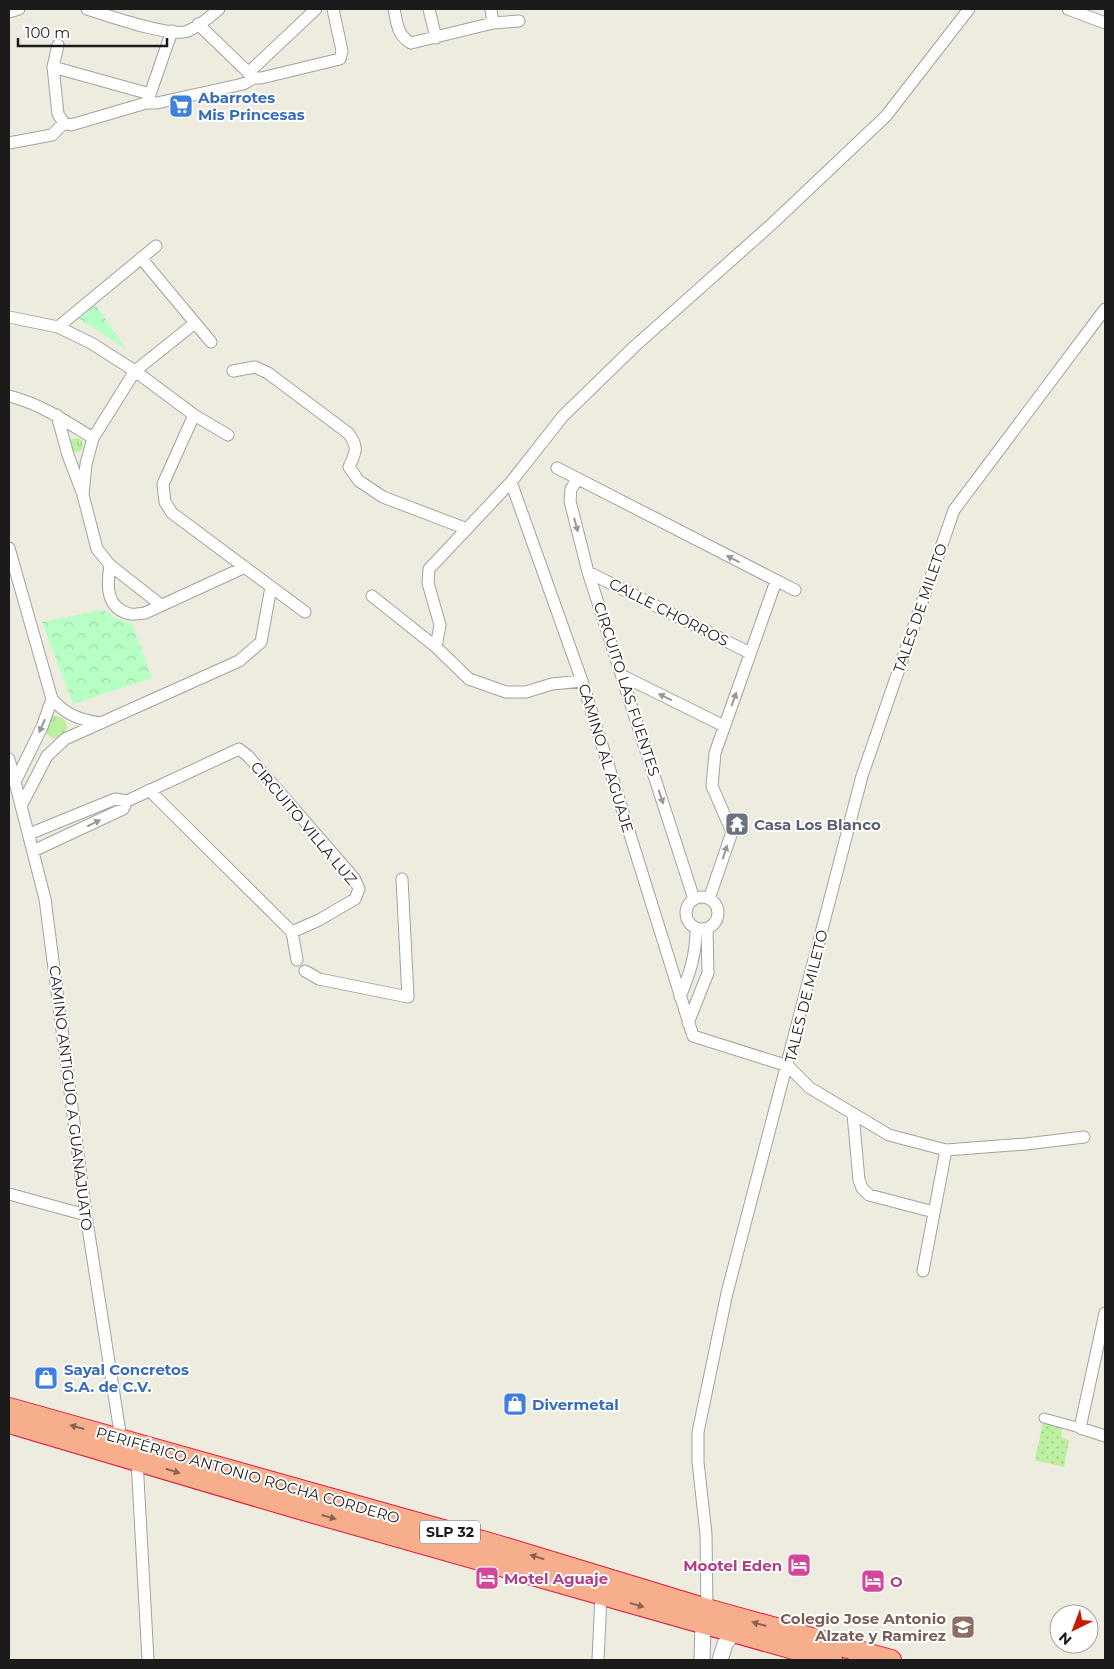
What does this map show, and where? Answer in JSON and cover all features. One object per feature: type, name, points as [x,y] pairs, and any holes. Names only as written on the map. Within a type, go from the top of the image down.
[{"type":"highway","name":"PERIFÉRICO ANTONIO ROCHA CORDERO","points":[[9,1408],[493,1544],[705,1616],[734,1632],[832,1660]]},
{"type":"highway","name":"PERIFÉRICO ANTONIO ROCHA CORDERO","points":[[9,1423],[296,1508],[601,1595],[705,1616],[891,1660]]},
{"type":"street","points":[[9,12],[19,9]]},
{"type":"street","points":[[87,9],[160,30],[186,32],[219,9]]},
{"type":"street","points":[[52,67],[148,98],[157,103],[243,84],[316,9]]},
{"type":"street","points":[[198,24],[251,75],[261,78],[340,58],[342,51],[333,9]]},
{"type":"street","points":[[394,9],[400,34],[411,43],[493,23],[519,21]]},
{"type":"street","points":[[429,9],[436,38]]},
{"type":"street","points":[[491,9],[493,23]]},
{"type":"street","points":[[436,647],[440,625],[428,583],[429,569],[511,482],[570,410],[635,346],[773,223],[886,116],[969,9]]},
{"type":"street","points":[[1068,9],[1105,23]]},
{"type":"street","points":[[148,98],[172,31]]},
{"type":"street","points":[[58,45],[52,67],[58,114],[64,123],[71,125],[148,98]]},
{"type":"street","points":[[9,143],[52,135],[64,123]]},
{"type":"street","points":[[58,327],[156,246]]},
{"type":"street","points":[[141,258],[211,342]]},
{"type":"street","name":"TALES DE MILETO","points":[[705,1616],[706,1534],[698,1462],[698,1432],[727,1293],[788,1066],[862,776],[954,510],[1105,308]]},
{"type":"street","points":[[9,317],[58,327],[91,343],[135,371],[194,415],[228,435]]},
{"type":"street","points":[[83,495],[86,464],[93,438],[135,371],[195,323]]},
{"type":"street","points":[[233,371],[254,367],[268,374],[348,432],[355,442],[356,453],[349,467],[358,481],[383,497],[468,529]]},
{"type":"street","points":[[9,396],[29,401],[93,438]]},
{"type":"street","points":[[194,415],[163,484],[165,502],[172,513],[305,612]]},
{"type":"street","points":[[57,416],[68,455],[83,495],[97,548],[110,565],[161,605]]},
{"type":"street","points":[[557,468],[795,590]]},
{"type":"street","name":"CIRCUITO LAS FUENTES","points":[[578,480],[571,489],[570,501],[588,572],[694,899]]},
{"type":"street","name":"CAMINO AL AGUAJE","points":[[511,482],[582,681],[693,1036],[788,1066]]},
{"type":"street","points":[[9,548],[52,700],[65,712],[76,718],[101,723]]},
{"type":"street","points":[[110,565],[107,583],[109,597],[118,608],[130,614],[146,613],[245,567]]},
{"type":"street","name":"CALLE CHORROS","points":[[588,572],[750,653]]},
{"type":"street","points":[[709,899],[732,832],[712,786],[715,753],[776,581]]},
{"type":"street","points":[[21,806],[47,756],[65,740],[239,661],[261,642],[271,587]]},
{"type":"street","points":[[372,596],[436,647],[469,678],[506,692],[526,692],[552,684],[582,681]]},
{"type":"street","points":[[623,676],[724,726]]},
{"type":"street","points":[[15,782],[22,764],[42,727],[52,700]]},
{"type":"street","points":[[65,712],[68,726],[65,740]]},
{"type":"street","name":"CIRCUITO VILLA LUZ","points":[[28,834],[115,799],[127,800],[239,749],[248,756],[354,878],[359,889],[354,899],[319,920],[292,932]]},
{"type":"street","name":"CAMINO ANTIGUO A GUANAJUATO","points":[[9,759],[45,899],[86,1215],[121,1439]]},
{"type":"street","points":[[22,764],[38,772]]},
{"type":"street","points":[[149,790],[292,932],[297,960]]},
{"type":"street","name":"CIRCUITO VILLA LUZ","points":[[33,851],[123,809],[127,800]]},
{"type":"street","points":[[305,971],[319,979],[408,997],[402,879]]},
{"type":"street","points":[[680,997],[691,970],[701,929],[715,922],[718,912],[714,902],[704,897],[689,902],[685,912],[688,922],[701,929]]},
{"type":"street","points":[[688,1023],[708,973],[701,929]]},
{"type":"street","points":[[691,970],[708,973]]},
{"type":"street","points":[[788,1066],[810,1088],[889,1135],[946,1150],[1026,1144],[1084,1136]]},
{"type":"street","points":[[853,1114],[859,1180],[862,1188],[869,1195],[934,1212]]},
{"type":"street","points":[[923,1271],[946,1150]]},
{"type":"street","points":[[9,1194],[86,1215]]},
{"type":"street","points":[[1080,1428],[1102,1347],[1105,1312]]},
{"type":"street","points":[[1044,1418],[1105,1436]]},
{"type":"street","points":[[137,1460],[148,1660]]},
{"type":"street","points":[[598,1660],[601,1595]]},
{"type":"street","points":[[702,1660],[705,1616]]},
{"type":"street","points":[[720,1660],[725,1644],[734,1632]]},
{"type":"green space","points":[[96,305],[126,349],[78,318]]},
{"type":"green space","points":[[76,438],[81,440],[83,445],[81,450],[76,452],[71,450],[69,445],[71,440]]},
{"type":"green space","points":[[103,610],[120,620],[132,623],[152,678],[73,704],[42,622]]},
{"type":"green space","points":[[50,717],[62,718],[66,722],[67,727],[61,736],[56,738],[51,737],[45,732]]},
{"type":"green space","points":[[1043,1422],[1062,1427],[1061,1437],[1069,1440],[1064,1467],[1035,1460]]},
{"type":"place","name":"Abarrotes Mis Princesas","points":[[181,106]]},
{"type":"place","name":"Casa Los Blanco","points":[[737,824]]},
{"type":"place","name":"Sayal Concretos S.A. de C.V.","points":[[46,1378]]},
{"type":"place","name":"Divermetal","points":[[515,1404]]},
{"type":"place","name":"Mootel Eden","points":[[799,1565]]},
{"type":"place","name":"Motel Aguaje","points":[[487,1578]]},
{"type":"place","name":"O","points":[[873,1581]]},
{"type":"place","name":"Colegio Jose Antonio Alzate y Ramirez","points":[[963,1627]]}]
